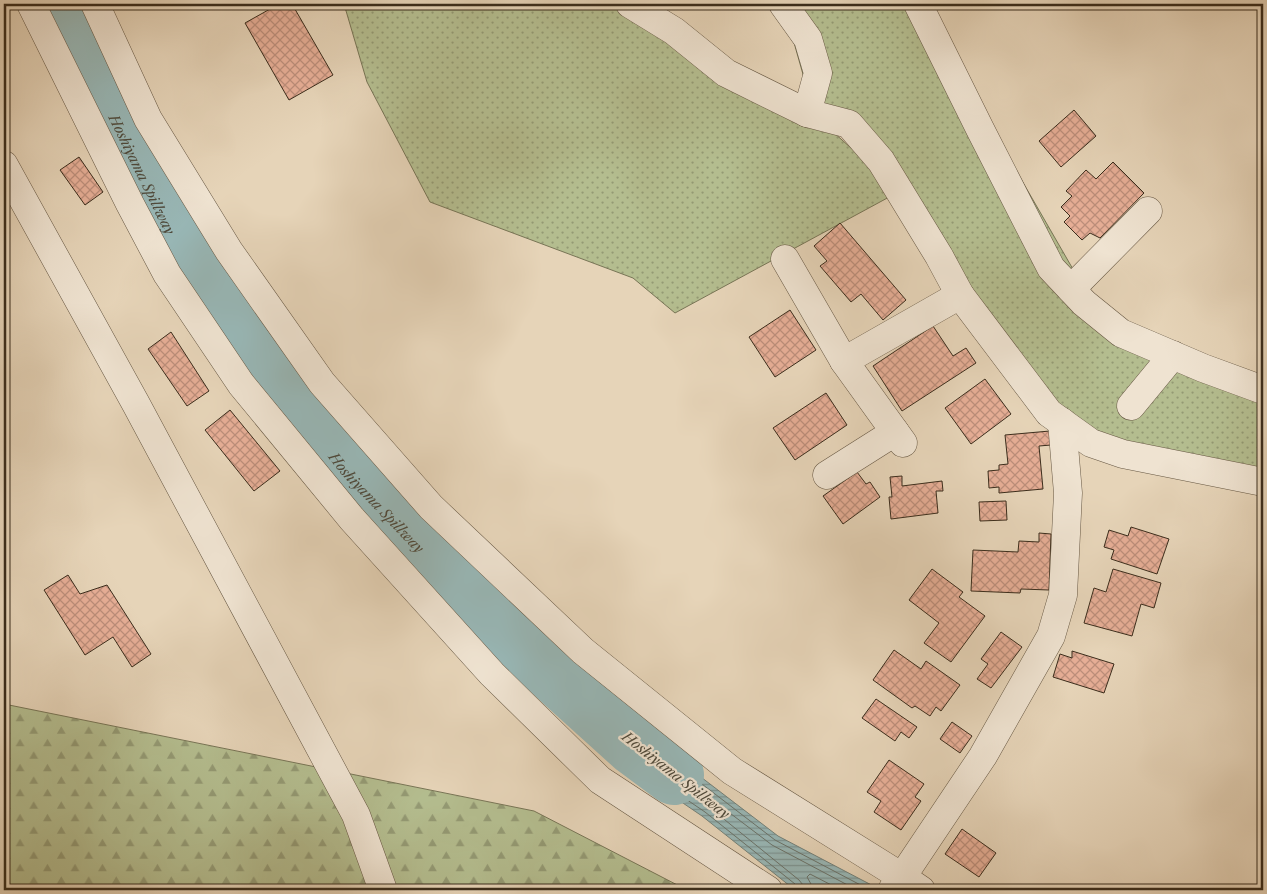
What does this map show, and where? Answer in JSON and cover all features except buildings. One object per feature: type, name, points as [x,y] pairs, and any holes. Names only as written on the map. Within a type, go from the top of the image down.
[{"type":"street","points":[[31,4],[167,274],[241,384],[352,518],[492,674],[600,780],[768,890]]},
{"type":"street","points":[[95,4],[148,119],[229,251],[322,383],[430,507],[583,651],[732,771],[905,886],[1051,636],[1063,595],[1068,493],[1062,422]]},
{"type":"street","points":[[630,4],[674,31],[726,73],[807,113],[850,124],[881,161],[939,256],[960,295],[1049,413],[1091,443],[1123,454],[1263,482]]},
{"type":"street","points":[[783,4],[808,39],[818,73],[807,113]]},
{"type":"street","points":[[918,4],[1050,268],[1084,303],[1122,333],[1203,368],[1263,390]]},
{"type":"street","points":[[4,164],[136,404],[356,816],[383,890]]},
{"type":"street","points":[[1071,290],[1148,211]]},
{"type":"street","points":[[784,259],[844,361],[899,437],[827,475]]},
{"type":"street","points":[[844,361],[960,295]]},
{"type":"street","points":[[1131,406],[1173,355]]},
{"type":"green space","points":[[344,4],[630,4],[832,131],[861,157],[810,99],[783,4],[920,4],[1085,290],[1143,342],[1263,393],[1263,482],[1123,454],[1049,413],[891,196],[675,313],[633,278],[430,202],[367,82]]},
{"type":"green space","points":[[4,704],[534,811],[687,890],[4,890]]},
{"type":"water","points":[[625,719],[778,836],[881,890],[795,890],[702,816],[577,731]]},
{"type":"waterway","name":"Hoshiyama Spillway","points":[[58,4],[170,232],[255,357],[346,472],[440,570],[635,746],[674,775]]}]
